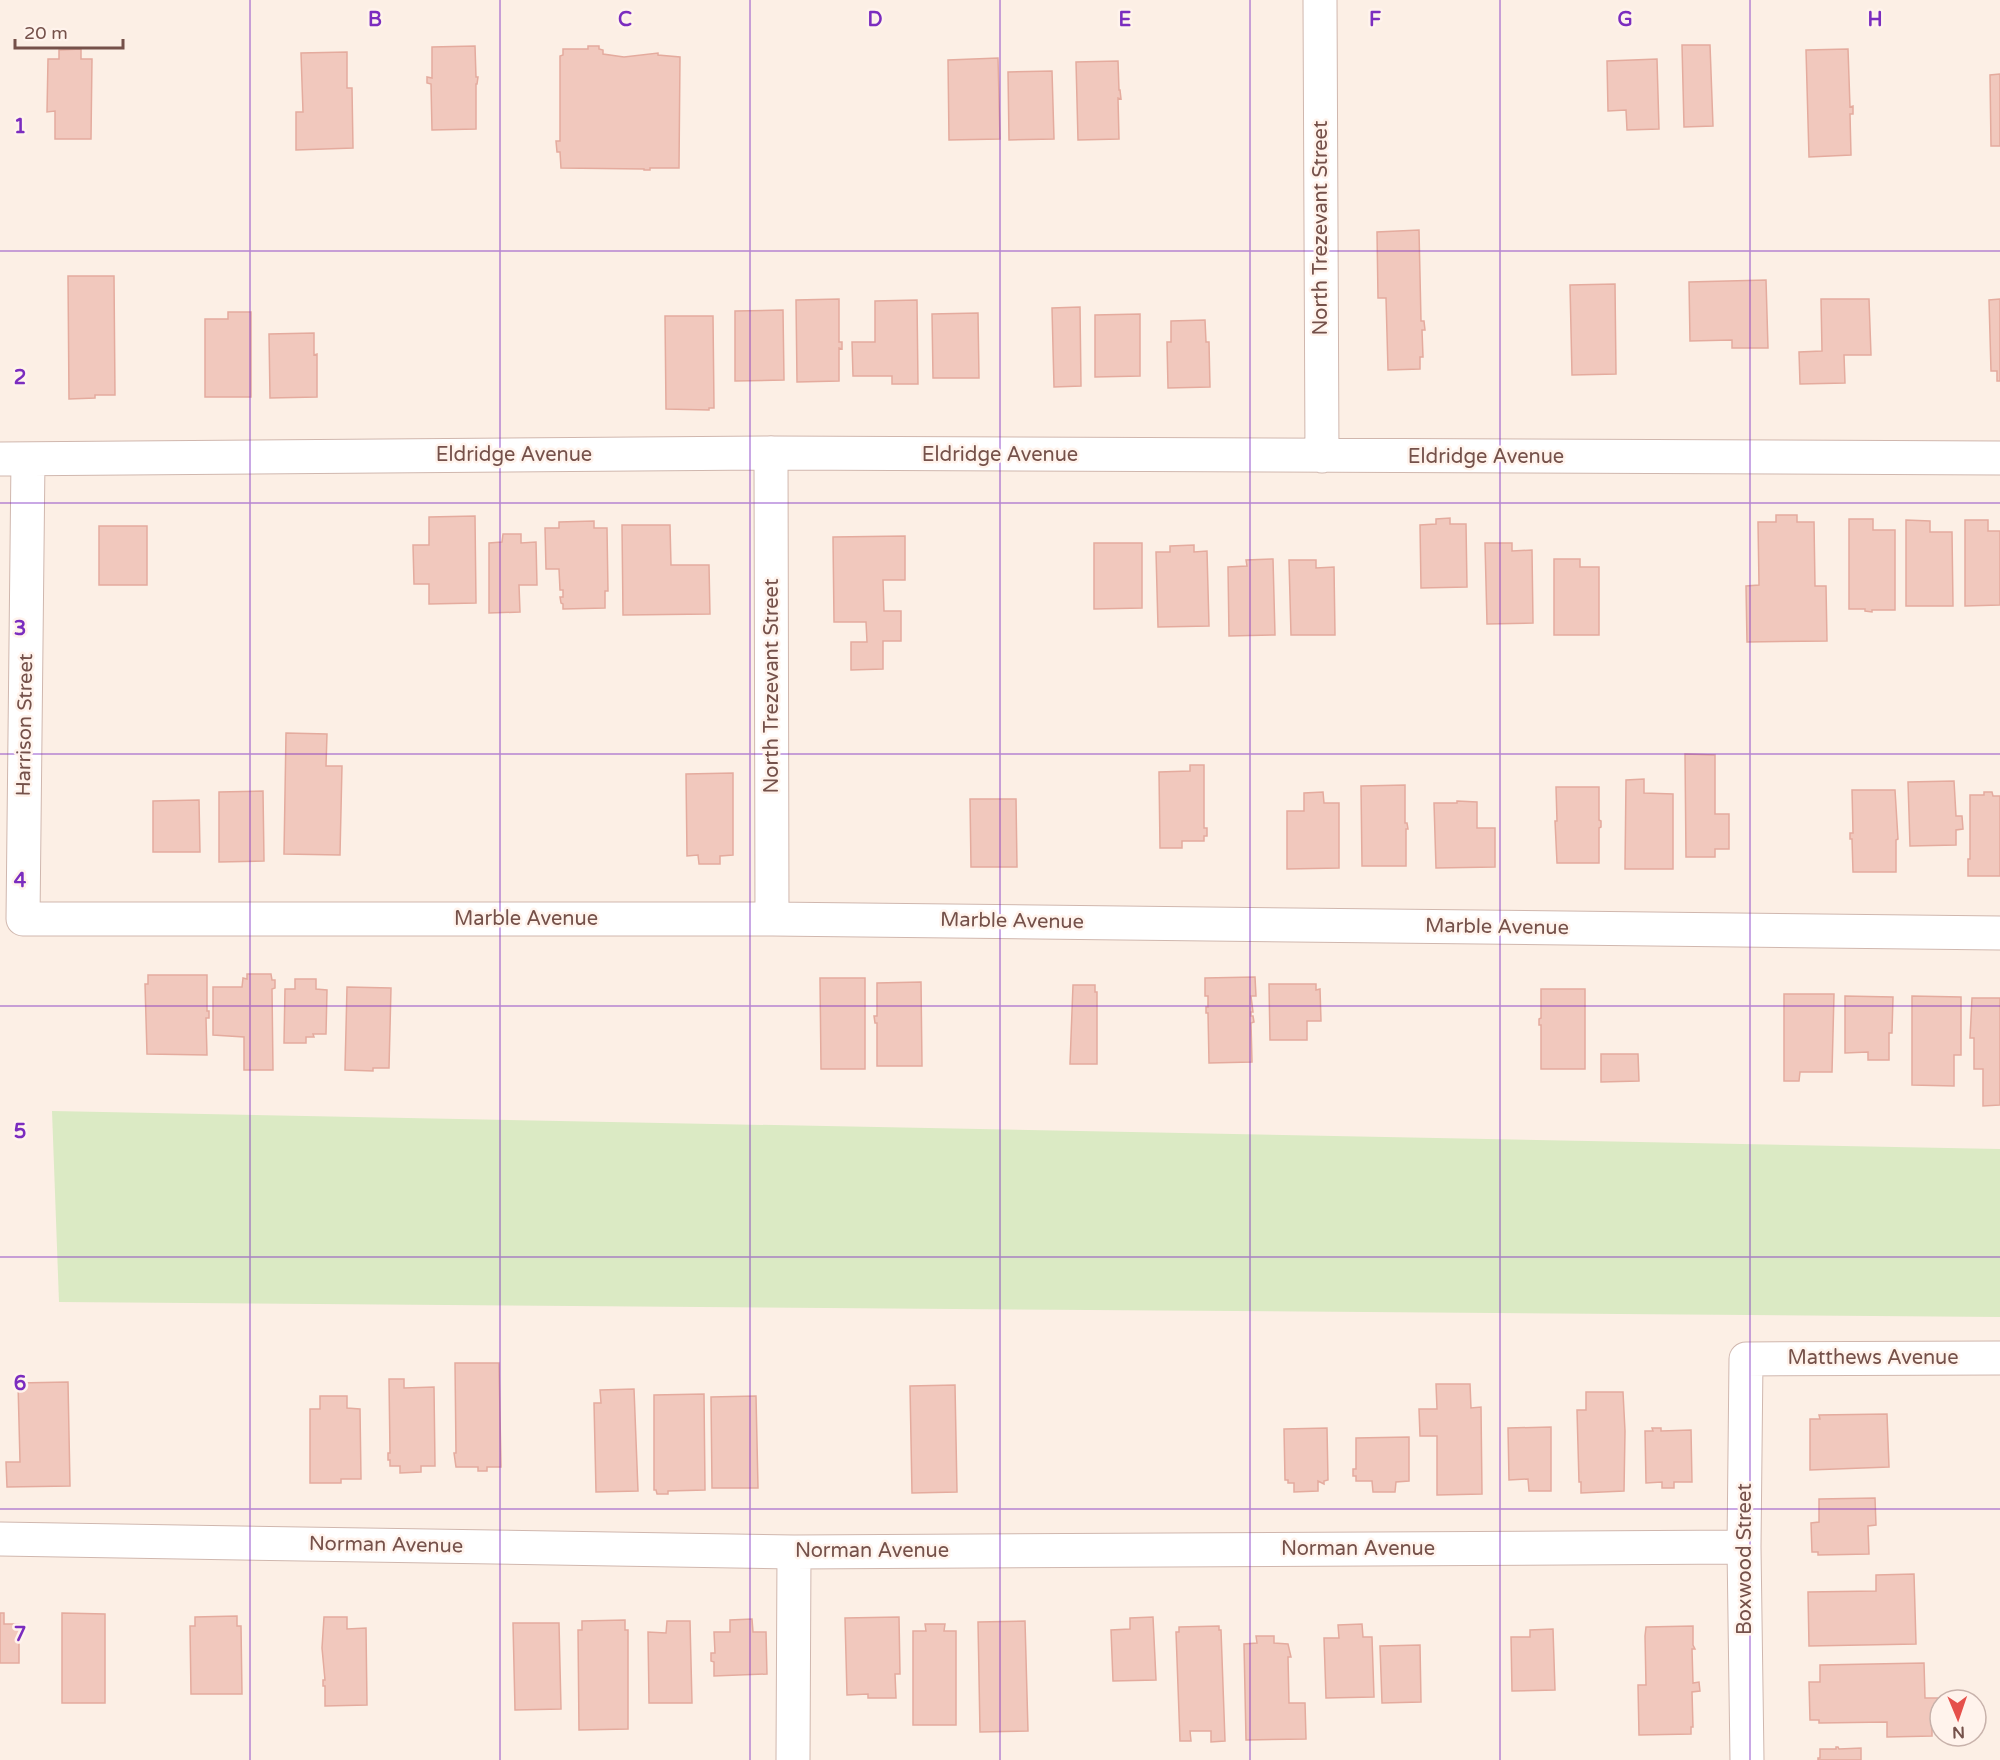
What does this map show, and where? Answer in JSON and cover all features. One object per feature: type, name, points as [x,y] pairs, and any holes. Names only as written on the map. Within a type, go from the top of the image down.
[{"type":"street","name":"North Trezevant Street","points":[[1320,0],[1322,456]]},
{"type":"street","name":"North Trezevant Street","points":[[771,453],[772,919]]},
{"type":"street","name":"Eldridge Avenue","points":[[14,459],[771,453],[2000,458]]},
{"type":"street","name":"Harrison Street","points":[[14,459],[23,919]]},
{"type":"street","name":"Marble Avenue","points":[[23,919],[772,919],[2000,933]]},
{"type":"street","name":"Matthews Avenue","points":[[1746,1359],[2000,1358]]},
{"type":"street","name":"Boxwood Street","points":[[1746,1359],[1744,1547],[1747,1760]]},
{"type":"street","name":"Norman Avenue","points":[[0,1539],[794,1552],[1744,1547]]},
{"type":"street","points":[[794,1552],[794,1760]]},
{"type":"green space","points":[[52,1111],[2000,1149],[2000,1317],[59,1302]]},
{"type":"building","points":[[1682,45],[1710,45],[1713,126],[1684,127]]},
{"type":"building","points":[[475,46],[476,77],[478,77],[476,129],[432,130],[431,84],[427,83],[427,77],[432,78],[432,47]]},
{"type":"building","points":[[588,46],[599,46],[603,54],[624,57],[658,53],[658,55],[680,57],[679,168],[644,170],[561,168],[560,152],[557,152],[556,141],[560,141],[560,56],[563,55],[563,49],[588,49]]},
{"type":"building","points":[[81,49],[81,59],[92,59],[91,139],[55,139],[55,111],[47,112],[48,59],[59,59],[59,50]]},
{"type":"building","points":[[1848,49],[1850,107],[1853,106],[1853,114],[1850,114],[1851,155],[1809,157],[1806,50]]},
{"type":"building","points":[[347,52],[347,88],[352,88],[353,148],[296,150],[296,112],[303,112],[301,53]]},
{"type":"building","points":[[998,58],[1000,139],[949,140],[948,60]]},
{"type":"building","points":[[1657,59],[1659,129],[1627,130],[1626,110],[1608,111],[1607,61]]},
{"type":"building","points":[[1118,61],[1121,99],[1118,98],[1119,139],[1078,140],[1076,62]]},
{"type":"building","points":[[1052,71],[1054,139],[1009,140],[1008,72]]},
{"type":"building","points":[[2000,74],[2000,146],[1991,146],[1990,75]]},
{"type":"building","points":[[1419,230],[1421,321],[1424,321],[1425,330],[1422,330],[1423,357],[1420,357],[1420,369],[1388,370],[1386,298],[1378,298],[1377,232]]},
{"type":"building","points":[[68,276],[114,276],[115,395],[69,399]]},
{"type":"building","points":[[1766,280],[1768,348],[1732,348],[1732,340],[1690,341],[1689,282]]},
{"type":"building","points":[[1615,284],[1616,374],[1572,375],[1570,285]]},
{"type":"building","points":[[839,299],[839,342],[842,342],[842,349],[839,348],[839,381],[797,382],[796,300]]},
{"type":"building","points":[[1821,299],[1869,299],[1871,355],[1844,355],[1845,383],[1800,384],[1799,352],[1822,351]]},
{"type":"building","points":[[2000,299],[2000,381],[1997,381],[1997,371],[1991,371],[1989,300]]},
{"type":"building","points":[[917,300],[918,384],[892,384],[892,376],[853,376],[852,342],[875,342],[875,301]]},
{"type":"building","points":[[1080,307],[1081,386],[1054,387],[1052,308]]},
{"type":"building","points":[[783,310],[784,380],[735,381],[735,311]]},
{"type":"building","points":[[228,312],[251,312],[251,397],[205,397],[205,319],[228,319]]},
{"type":"building","points":[[978,313],[979,378],[933,378],[932,314]]},
{"type":"building","points":[[1140,314],[1140,376],[1095,377],[1095,315]]},
{"type":"building","points":[[665,316],[713,316],[714,408],[709,408],[709,410],[666,409]]},
{"type":"building","points":[[1205,320],[1206,342],[1209,342],[1210,387],[1168,388],[1167,342],[1171,342],[1171,321]]},
{"type":"building","points":[[314,333],[314,355],[317,354],[317,397],[270,398],[269,334]]},
{"type":"building","points":[[1776,515],[1797,515],[1797,522],[1814,522],[1815,586],[1826,586],[1827,641],[1747,642],[1746,586],[1759,585],[1758,522],[1776,522]]},
{"type":"building","points":[[475,516],[476,603],[429,604],[429,584],[414,584],[413,545],[429,545],[429,517]]},
{"type":"building","points":[[1450,518],[1450,524],[1466,524],[1467,587],[1421,588],[1420,525],[1436,524],[1436,519]]},
{"type":"building","points":[[1849,519],[1873,519],[1873,530],[1895,530],[1895,610],[1872,610],[1872,612],[1865,611],[1865,609],[1849,609]]},
{"type":"building","points":[[1906,520],[1930,521],[1930,532],[1952,532],[1953,606],[1906,606]]},
{"type":"building","points":[[1965,520],[1988,520],[1988,531],[2000,531],[2000,605],[1965,606]]},
{"type":"building","points":[[594,521],[594,528],[607,528],[608,591],[605,591],[605,608],[563,609],[560,597],[563,597],[563,590],[560,590],[559,569],[546,569],[545,528],[559,528],[559,522]]},
{"type":"building","points":[[622,525],[670,525],[671,565],[709,565],[710,614],[623,615]]},
{"type":"building","points":[[99,526],[147,526],[147,585],[99,585]]},
{"type":"building","points":[[503,534],[521,534],[521,543],[536,542],[537,585],[519,585],[520,612],[489,613],[489,543],[502,542]]},
{"type":"building","points":[[905,536],[905,580],[883,580],[884,611],[901,611],[901,641],[883,641],[883,669],[851,670],[851,642],[867,642],[866,622],[834,622],[833,537]]},
{"type":"building","points":[[1094,543],[1142,543],[1142,608],[1094,609]]},
{"type":"building","points":[[1485,543],[1512,543],[1512,551],[1532,550],[1533,623],[1487,624]]},
{"type":"building","points":[[1194,545],[1194,552],[1207,551],[1209,626],[1158,627],[1156,552],[1170,552],[1170,546]]},
{"type":"building","points":[[1273,559],[1275,635],[1229,636],[1228,567],[1247,566],[1246,560]]},
{"type":"building","points":[[1554,559],[1580,559],[1580,567],[1599,567],[1599,635],[1554,635]]},
{"type":"building","points":[[1289,560],[1316,560],[1316,568],[1334,567],[1335,635],[1291,635]]},
{"type":"building","points":[[286,733],[327,734],[326,766],[342,766],[340,855],[284,854]]},
{"type":"building","points":[[1685,754],[1715,755],[1715,814],[1729,814],[1729,849],[1715,849],[1715,857],[1686,857]]},
{"type":"building","points":[[1190,765],[1204,765],[1204,828],[1207,828],[1207,836],[1204,836],[1204,841],[1182,841],[1182,848],[1160,848],[1159,772],[1190,771]]},
{"type":"building","points":[[733,773],[733,855],[720,856],[720,864],[699,864],[698,855],[687,856],[686,774]]},
{"type":"building","points":[[1644,779],[1644,793],[1673,794],[1673,869],[1625,869],[1626,780]]},
{"type":"building","points":[[1954,781],[1956,816],[1962,816],[1963,829],[1956,830],[1956,845],[1910,846],[1908,782]]},
{"type":"building","points":[[1405,785],[1405,823],[1408,829],[1406,829],[1406,866],[1362,866],[1361,786]]},
{"type":"building","points":[[1556,787],[1599,787],[1601,827],[1599,828],[1599,863],[1557,863]]},
{"type":"building","points":[[1852,790],[1895,790],[1898,839],[1896,840],[1896,872],[1853,872],[1852,839],[1850,839],[1850,833],[1853,833]]},
{"type":"building","points":[[263,791],[264,861],[219,862],[219,792]]},
{"type":"building","points":[[1323,792],[1324,803],[1339,803],[1339,868],[1287,869],[1287,811],[1304,811],[1304,793]]},
{"type":"building","points":[[1984,792],[1992,792],[1993,796],[2000,796],[2000,876],[1968,876],[1970,795],[1984,795]]},
{"type":"building","points":[[970,799],[1016,799],[1017,867],[971,867]]},
{"type":"building","points":[[199,800],[200,852],[153,852],[153,801]]},
{"type":"building","points":[[1457,801],[1477,802],[1477,828],[1495,828],[1495,867],[1436,868],[1434,803],[1457,803]]},
{"type":"building","points":[[247,974],[271,974],[272,980],[275,980],[275,988],[272,989],[273,1070],[244,1070],[244,1037],[213,1035],[213,987],[242,987],[243,978],[247,979]]},
{"type":"building","points":[[148,975],[207,975],[209,1018],[206,1018],[207,1055],[147,1054],[145,984],[148,984]]},
{"type":"building","points":[[1255,977],[1256,996],[1251,996],[1253,1012],[1251,1016],[1254,1022],[1251,1023],[1252,1062],[1209,1063],[1208,1013],[1206,1013],[1208,996],[1205,996],[1205,978]]},
{"type":"building","points":[[820,978],[865,978],[865,1069],[821,1069]]},
{"type":"building","points":[[295,979],[316,979],[316,989],[327,990],[326,1034],[313,1034],[314,1037],[306,1037],[306,1043],[284,1043],[285,989],[295,989]]},
{"type":"building","points":[[921,982],[922,1066],[877,1066],[877,1023],[875,1023],[874,1016],[877,1016],[877,983]]},
{"type":"building","points":[[1269,984],[1316,984],[1316,990],[1320,989],[1321,1021],[1307,1021],[1307,1040],[1270,1040]]},
{"type":"building","points":[[1073,985],[1095,985],[1095,992],[1097,992],[1097,1064],[1070,1064]]},
{"type":"building","points":[[347,987],[391,988],[389,1068],[373,1068],[373,1071],[345,1070]]},
{"type":"building","points":[[1541,989],[1585,989],[1585,1069],[1541,1069],[1539,1019],[1541,1018]]},
{"type":"building","points":[[1784,994],[1834,994],[1832,1072],[1800,1072],[1799,1081],[1784,1081]]},
{"type":"building","points":[[1845,996],[1893,997],[1889,1060],[1868,1060],[1868,1052],[1845,1053]]},
{"type":"building","points":[[1912,996],[1961,997],[1961,1055],[1954,1055],[1954,1086],[1912,1085]]},
{"type":"building","points":[[1972,998],[2000,998],[2000,1105],[1983,1106],[1983,1069],[1974,1069],[1974,1038],[1970,1038]]},
{"type":"building","points":[[1601,1054],[1638,1054],[1639,1081],[1601,1082]]},
{"type":"building","points":[[455,1363],[499,1363],[501,1467],[487,1467],[487,1471],[478,1471],[478,1467],[456,1467],[454,1453],[456,1453]]},
{"type":"building","points":[[389,1379],[404,1379],[404,1388],[434,1387],[435,1466],[421,1466],[421,1472],[400,1473],[400,1466],[390,1466],[390,1460],[388,1460],[388,1453],[390,1453]]},
{"type":"building","points":[[68,1382],[70,1486],[7,1487],[6,1462],[20,1462],[18,1383]]},
{"type":"building","points":[[1436,1384],[1470,1384],[1471,1408],[1481,1407],[1482,1494],[1437,1495],[1437,1436],[1420,1436],[1419,1409],[1437,1409]]},
{"type":"building","points":[[955,1385],[957,1492],[912,1493],[910,1386]]},
{"type":"building","points":[[634,1389],[638,1491],[596,1492],[594,1403],[601,1403],[600,1390]]},
{"type":"building","points":[[1586,1392],[1623,1392],[1624,1491],[1581,1493],[1577,1410],[1586,1410]]},
{"type":"building","points":[[704,1394],[705,1490],[668,1491],[668,1494],[657,1494],[654,1490],[654,1395]]},
{"type":"building","points":[[320,1396],[347,1396],[347,1408],[360,1409],[361,1479],[341,1479],[341,1483],[310,1483],[310,1409],[320,1409]]},
{"type":"building","points":[[756,1396],[758,1488],[712,1488],[711,1397]]},
{"type":"building","points":[[1887,1414],[1889,1467],[1810,1470],[1810,1419],[1820,1419],[1819,1415]]},
{"type":"building","points":[[1551,1427],[1551,1491],[1529,1491],[1528,1479],[1509,1480],[1508,1428]]},
{"type":"building","points":[[1327,1428],[1328,1480],[1324,1481],[1324,1484],[1318,1481],[1318,1491],[1294,1492],[1294,1483],[1288,1483],[1288,1480],[1285,1480],[1284,1429]]},
{"type":"building","points":[[1652,1428],[1661,1428],[1661,1431],[1691,1430],[1692,1482],[1674,1482],[1674,1488],[1662,1488],[1662,1482],[1646,1483],[1645,1431],[1653,1431]]},
{"type":"building","points":[[1409,1437],[1409,1481],[1396,1482],[1395,1492],[1373,1492],[1372,1481],[1356,1481],[1353,1469],[1356,1469],[1356,1438]]},
{"type":"building","points":[[1875,1498],[1876,1525],[1868,1526],[1869,1554],[1818,1555],[1818,1552],[1812,1552],[1811,1523],[1819,1522],[1819,1499]]},
{"type":"building","points":[[1914,1574],[1916,1644],[1809,1646],[1808,1592],[1876,1591],[1876,1575]]},
{"type":"building","points":[[0,1613],[4,1613],[4,1624],[19,1624],[19,1663],[0,1663]]},
{"type":"building","points":[[62,1613],[105,1614],[105,1703],[62,1703]]},
{"type":"building","points":[[237,1616],[237,1626],[241,1626],[242,1694],[191,1694],[190,1626],[195,1626],[195,1617]]},
{"type":"building","points":[[324,1617],[347,1617],[347,1629],[366,1628],[367,1705],[325,1706],[322,1648]]},
{"type":"building","points":[[899,1617],[900,1674],[895,1674],[896,1698],[868,1698],[868,1694],[847,1695],[845,1618]]},
{"type":"building","points":[[1153,1617],[1156,1680],[1113,1681],[1111,1630],[1130,1629],[1130,1618]]},
{"type":"building","points":[[752,1619],[753,1632],[766,1632],[767,1674],[714,1676],[714,1662],[711,1661],[711,1653],[715,1653],[714,1632],[730,1632],[730,1620]]},
{"type":"building","points":[[625,1620],[625,1630],[628,1630],[628,1729],[579,1730],[578,1630],[582,1630],[582,1621]]},
{"type":"building","points":[[667,1621],[690,1621],[692,1703],[649,1703],[648,1632],[666,1633]]},
{"type":"building","points":[[1025,1621],[1028,1731],[980,1732],[978,1622]]},
{"type":"building","points":[[513,1623],[559,1623],[561,1709],[515,1710]]},
{"type":"building","points":[[925,1624],[945,1624],[944,1631],[956,1631],[956,1725],[913,1725],[913,1631],[926,1631]]},
{"type":"building","points":[[1362,1624],[1363,1637],[1372,1637],[1374,1697],[1326,1698],[1324,1638],[1339,1638],[1338,1625]]},
{"type":"building","points":[[1219,1626],[1225,1741],[1211,1742],[1211,1731],[1190,1731],[1191,1741],[1180,1741],[1176,1632],[1179,1632],[1179,1627]]},
{"type":"building","points":[[1693,1626],[1695,1649],[1692,1649],[1693,1683],[1699,1682],[1700,1691],[1692,1692],[1693,1727],[1691,1727],[1691,1734],[1639,1735],[1638,1685],[1646,1685],[1646,1627]]},
{"type":"building","points":[[1553,1629],[1555,1690],[1512,1691],[1511,1637],[1530,1637],[1530,1630]]},
{"type":"building","points":[[1256,1636],[1274,1636],[1274,1643],[1288,1644],[1291,1657],[1288,1657],[1289,1703],[1305,1703],[1306,1739],[1246,1740],[1244,1644],[1257,1643]]},
{"type":"building","points":[[1420,1645],[1421,1702],[1382,1703],[1380,1646]]},
{"type":"building","points":[[1924,1663],[1925,1698],[1928,1698],[1928,1736],[1887,1737],[1887,1722],[1819,1723],[1819,1720],[1810,1720],[1809,1682],[1820,1682],[1820,1665]]},
{"type":"building","points":[[1836,1747],[1839,1749],[1861,1748],[1861,1760],[1818,1760],[1820,1749],[1836,1749]]}]
